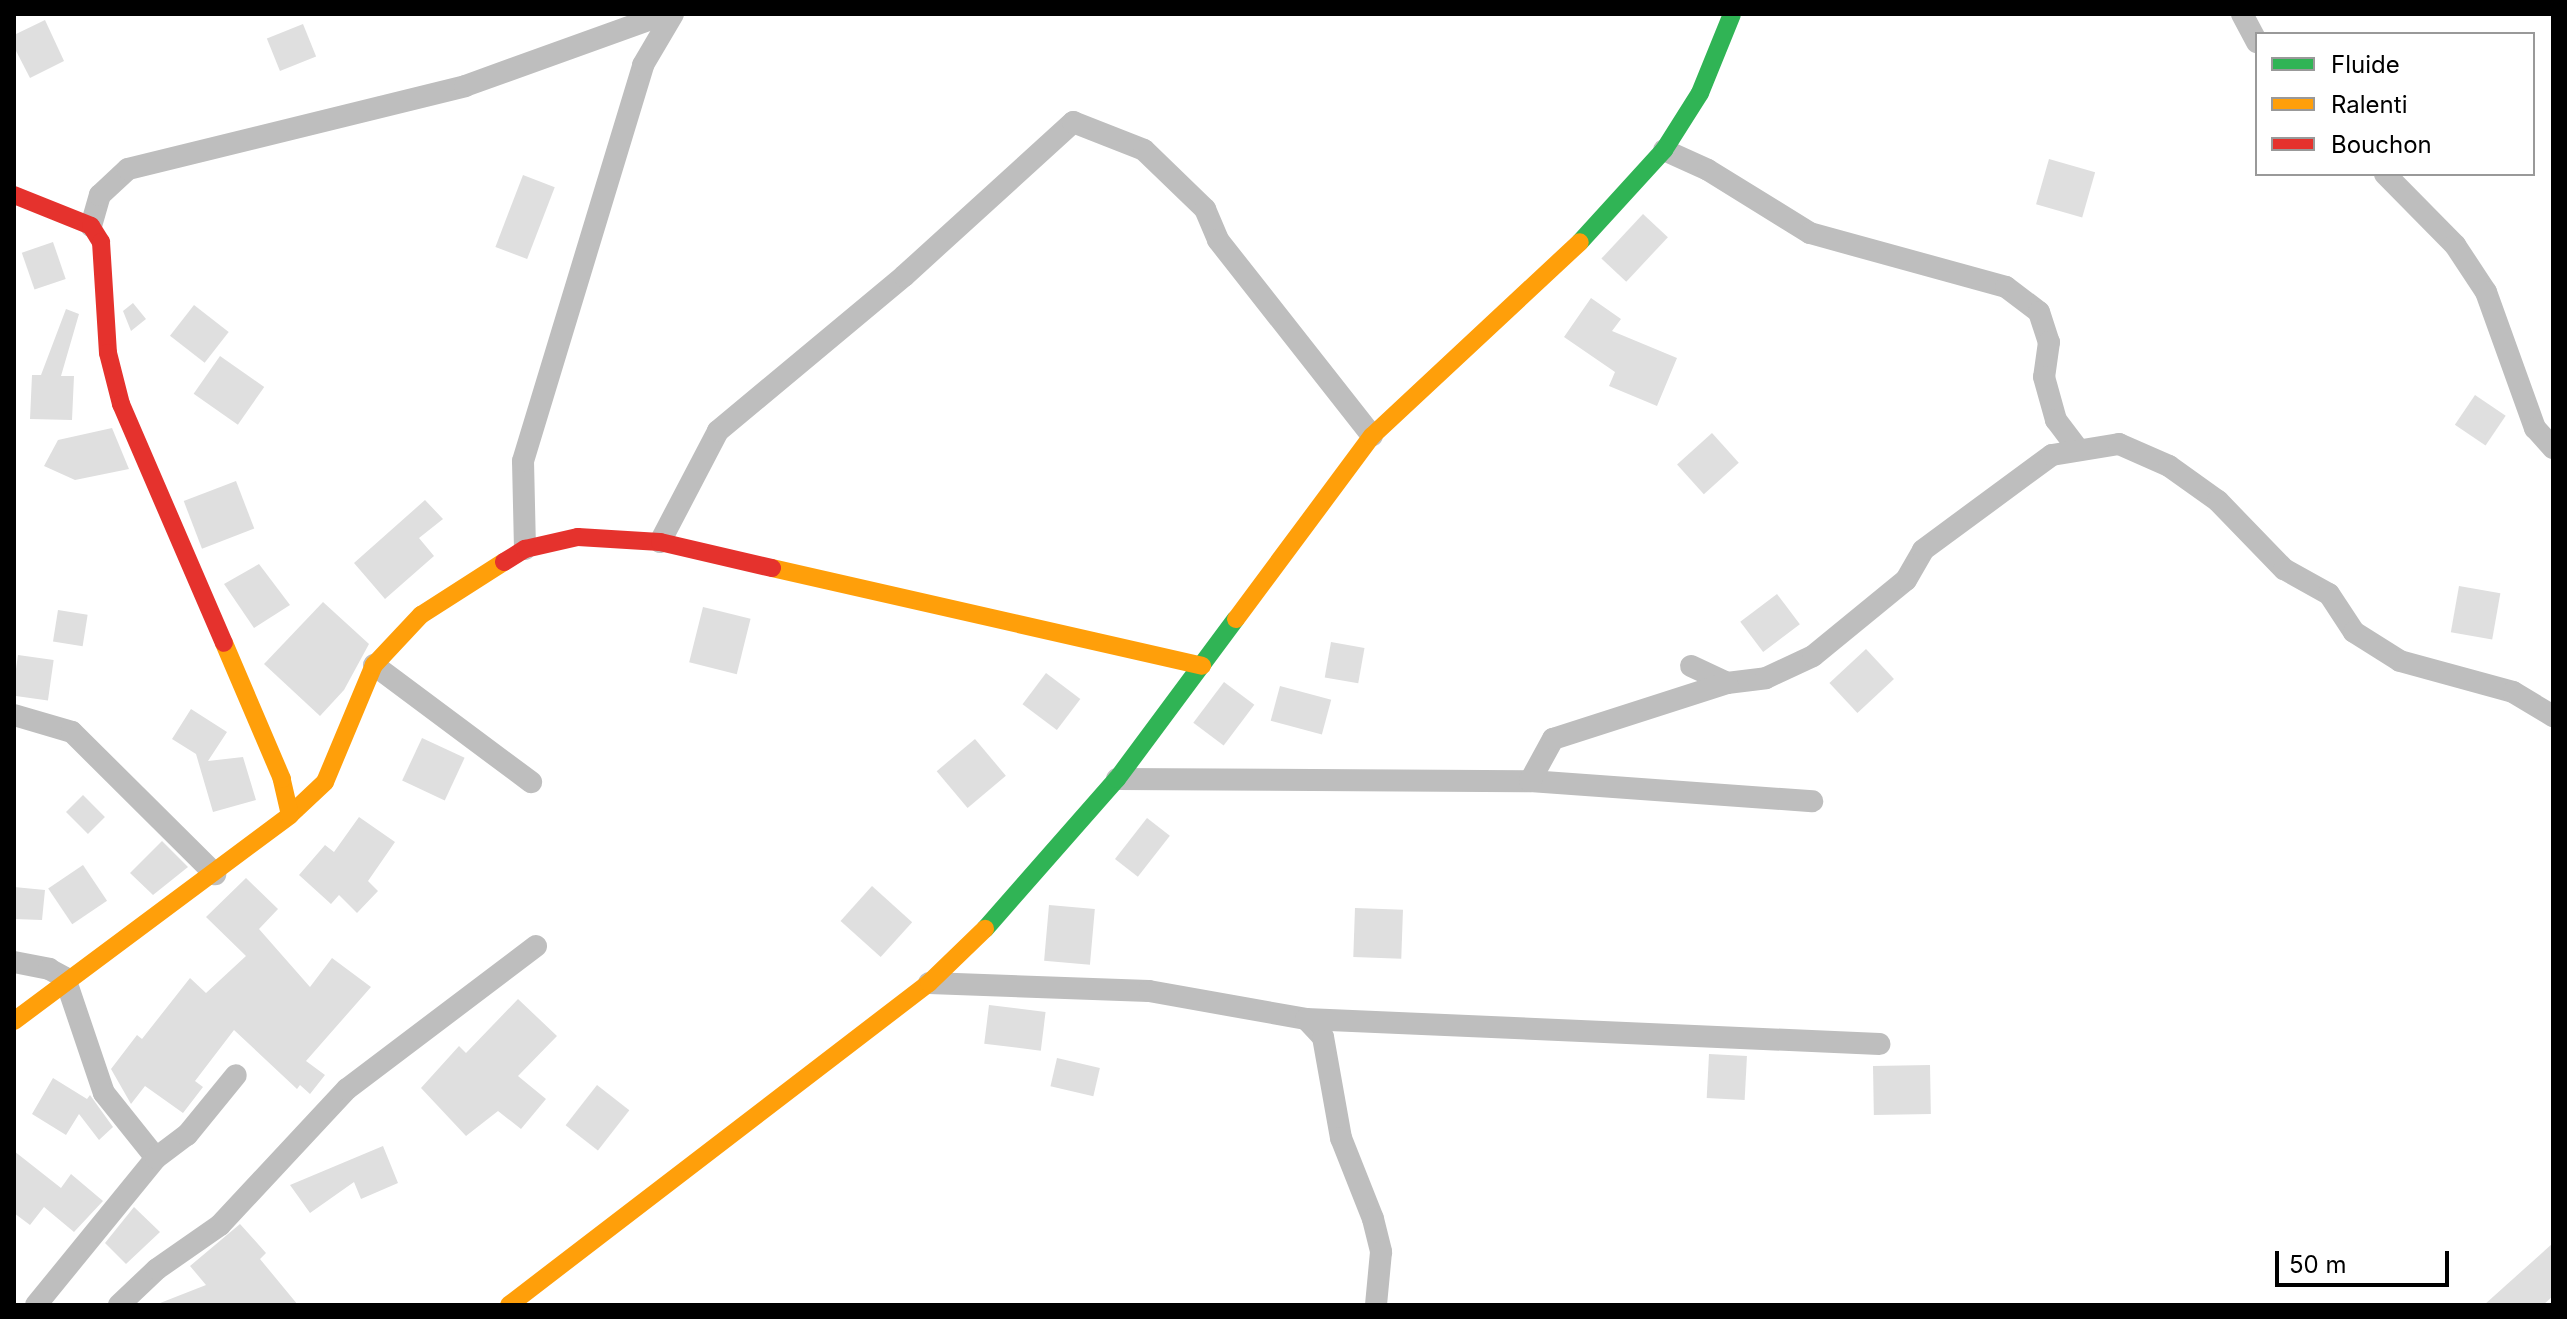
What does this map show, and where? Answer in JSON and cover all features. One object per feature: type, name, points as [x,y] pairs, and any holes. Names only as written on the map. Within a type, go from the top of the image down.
[{"type":"street","points":[[91,226],[100,195],[128,169],[465,86],[665,14]]},
{"type":"street","points":[[525,549],[523,461],[643,65],[673,14]]},
{"type":"street","points":[[509,1305],[929,983],[1001,914],[1117,779],[1372,436],[1605,218],[1664,150],[1700,93],[1732,14]]},
{"type":"street","points":[[2242,14],[2255,38]]},
{"type":"street","points":[[660,542],[718,431],[904,276],[1073,122],[1144,150],[1205,209],[1218,240],[1372,436]]},
{"type":"street","points":[[1664,150],[1708,170],[1810,233],[2006,287],[2039,312],[2049,342],[2044,377],[2056,420],[2076,447]]},
{"type":"street","points":[[2387,176],[2455,245],[2486,292],[2535,428],[2553,448]]},
{"type":"street","points":[[14,195],[42,202],[91,226],[101,242],[108,353],[121,404],[282,779],[290,815]]},
{"type":"street","points":[[1530,781],[1553,739],[1727,683],[1766,678],[1813,656],[1906,580],[1923,550],[2052,455],[2076,447],[2119,444],[2169,466],[2218,501],[2284,569],[2329,594],[2354,632],[2400,661],[2513,692],[2553,716]]},
{"type":"street","points":[[14,1021],[65,978],[215,874],[290,815],[325,782],[374,665],[421,615],[525,549],[578,537],[660,542],[1202,666]]},
{"type":"street","points":[[374,665],[531,782]]},
{"type":"street","points":[[1691,666],[1727,683]]},
{"type":"street","points":[[14,715],[72,732],[215,874]]},
{"type":"street","points":[[1117,779],[1530,781],[1812,801]]},
{"type":"street","points":[[119,1305],[157,1269],[220,1225],[347,1089],[536,946]]},
{"type":"street","points":[[14,962],[65,978]]},
{"type":"street","points":[[65,978],[104,1093],[156,1158]]},
{"type":"street","points":[[929,983],[1149,991],[1306,1019],[1879,1044]]},
{"type":"street","points":[[1306,1019],[1323,1037],[1341,1138],[1373,1219],[1381,1252],[1376,1305]]},
{"type":"street","points":[[36,1305],[156,1158],[187,1135],[236,1075]]},
{"type":"building","points":[[45,20],[64,61],[30,78],[14,47],[14,35]]},
{"type":"building","points":[[303,24],[316,56],[280,71],[267,39]]},
{"type":"building","points":[[2049,159],[2095,172],[2082,217],[2036,204]]},
{"type":"building","points":[[523,175],[555,187],[527,259],[495,247]]},
{"type":"building","points":[[1643,214],[1668,237],[1626,282],[1601,259]]},
{"type":"building","points":[[53,242],[66,279],[34,290],[22,253]]},
{"type":"building","points":[[1591,298],[1621,319],[1612,331],[1677,358],[1657,406],[1609,386],[1615,372],[1564,337]]},
{"type":"building","points":[[133,303],[146,319],[131,331],[123,311]]},
{"type":"building","points":[[194,305],[229,332],[205,363],[170,336]]},
{"type":"building","points":[[66,309],[79,314],[61,376],[74,376],[72,420],[30,419],[32,375],[41,375]]},
{"type":"building","points":[[220,356],[264,387],[238,425],[194,394]]},
{"type":"building","points":[[2475,395],[2506,416],[2486,446],[2455,425]]},
{"type":"building","points":[[112,428],[129,469],[75,480],[44,466],[58,440]]},
{"type":"building","points":[[1712,433],[1739,463],[1704,494],[1677,464]]},
{"type":"building","points":[[236,481],[254,529],[202,549],[184,501]]},
{"type":"building","points":[[425,500],[443,519],[419,538],[434,556],[385,599],[354,563]]},
{"type":"building","points":[[259,564],[290,605],[254,628],[224,584]]},
{"type":"building","points":[[2459,586],[2500,593],[2492,640],[2451,632]]},
{"type":"building","points":[[1777,594],[1800,624],[1763,652],[1740,622]]},
{"type":"building","points":[[323,602],[369,644],[344,690],[320,716],[264,664]]},
{"type":"building","points":[[703,607],[751,619],[737,674],[689,662]]},
{"type":"building","points":[[58,610],[88,615],[83,646],[53,642]]},
{"type":"building","points":[[1331,642],[1364,648],[1358,683],[1325,677]]},
{"type":"building","points":[[1866,649],[1894,679],[1857,713],[1829,683]]},
{"type":"building","points":[[18,655],[54,660],[48,701],[14,696]]},
{"type":"building","points":[[1046,673],[1080,699],[1057,730],[1023,704]]},
{"type":"building","points":[[1224,682],[1254,705],[1224,746],[1193,723]]},
{"type":"building","points":[[1280,686],[1331,700],[1322,734],[1271,721]]},
{"type":"building","points":[[191,709],[227,732],[208,761],[243,757],[256,800],[213,812],[196,754],[172,739]]},
{"type":"building","points":[[422,738],[465,758],[445,800],[402,781]]},
{"type":"building","points":[[975,739],[1006,776],[968,808],[937,771]]},
{"type":"building","points":[[83,795],[105,817],[88,834],[66,812]]},
{"type":"building","points":[[359,817],[395,842],[368,881],[378,891],[357,913],[339,895],[331,904],[299,875],[325,845],[334,852]]},
{"type":"building","points":[[1147,818],[1170,836],[1138,877],[1115,859]]},
{"type":"building","points":[[162,841],[188,867],[153,895],[130,873]]},
{"type":"building","points":[[83,865],[107,901],[72,924],[48,888]]},
{"type":"building","points":[[246,878],[278,909],[259,929],[310,987],[332,958],[371,987],[306,1061],[325,1075],[310,1094],[300,1085],[297,1089],[234,1030],[195,1081],[203,1087],[183,1113],[145,1086],[131,1104],[111,1069],[137,1035],[142,1039],[190,978],[206,993],[246,956],[206,917]]},
{"type":"building","points":[[872,886],[912,922],[881,957],[841,921]]},
{"type":"building","points":[[14,887],[45,890],[42,920],[14,919]]},
{"type":"building","points":[[1049,905],[1095,909],[1090,965],[1044,961]]},
{"type":"building","points":[[1355,908],[1403,910],[1401,959],[1353,957]]},
{"type":"building","points":[[518,999],[557,1036],[518,1076],[546,1099],[521,1129],[498,1111],[466,1136],[421,1088],[459,1046],[466,1053]]},
{"type":"building","points":[[989,1005],[1046,1012],[1041,1051],[984,1044]]},
{"type":"building","points":[[1709,1054],[1747,1056],[1745,1100],[1707,1098]]},
{"type":"building","points":[[1057,1058],[1100,1068],[1093,1096],[1050,1086]]},
{"type":"building","points":[[1930,1065],[1931,1114],[1874,1115],[1873,1066]]},
{"type":"building","points":[[53,1078],[87,1099],[90,1095],[113,1127],[99,1140],[79,1114],[66,1135],[32,1114]]},
{"type":"building","points":[[597,1085],[629,1110],[598,1150],[566,1125]]},
{"type":"building","points":[[383,1146],[398,1183],[361,1199],[354,1182],[310,1213],[290,1185]]},
{"type":"building","points":[[14,1151],[61,1188],[71,1174],[103,1201],[74,1232],[44,1207],[30,1225],[14,1213]]},
{"type":"building","points":[[134,1207],[160,1232],[126,1264],[105,1243]]},
{"type":"building","points":[[240,1224],[266,1253],[260,1259],[298,1305],[155,1305],[206,1285],[190,1266]]},
{"type":"building","points":[[2553,1243],[2553,1296],[2543,1305],[2484,1305]]},
{"type":"traffic: fast","points":[[1580,242],[1664,150],[1700,93],[1732,14]]},
{"type":"traffic: fast","points":[[985,929],[1117,779],[1236,619]]},
{"type":"traffic: slow","points":[[1236,619],[1372,436],[1580,242]]},
{"type":"traffic: slow","points":[[290,815],[325,782],[374,665],[421,615],[504,562]]},
{"type":"traffic: slow","points":[[772,568],[1202,666]]},
{"type":"traffic: slow","points":[[14,1021],[290,815],[282,779],[224,643]]},
{"type":"traffic: slow","points":[[509,1305],[929,983],[985,929]]},
{"type":"traffic: jam","points":[[14,195],[91,226],[101,242],[108,353],[121,404],[224,643]]},
{"type":"traffic: jam","points":[[504,562],[525,549],[578,537],[660,542],[772,568]]}]
